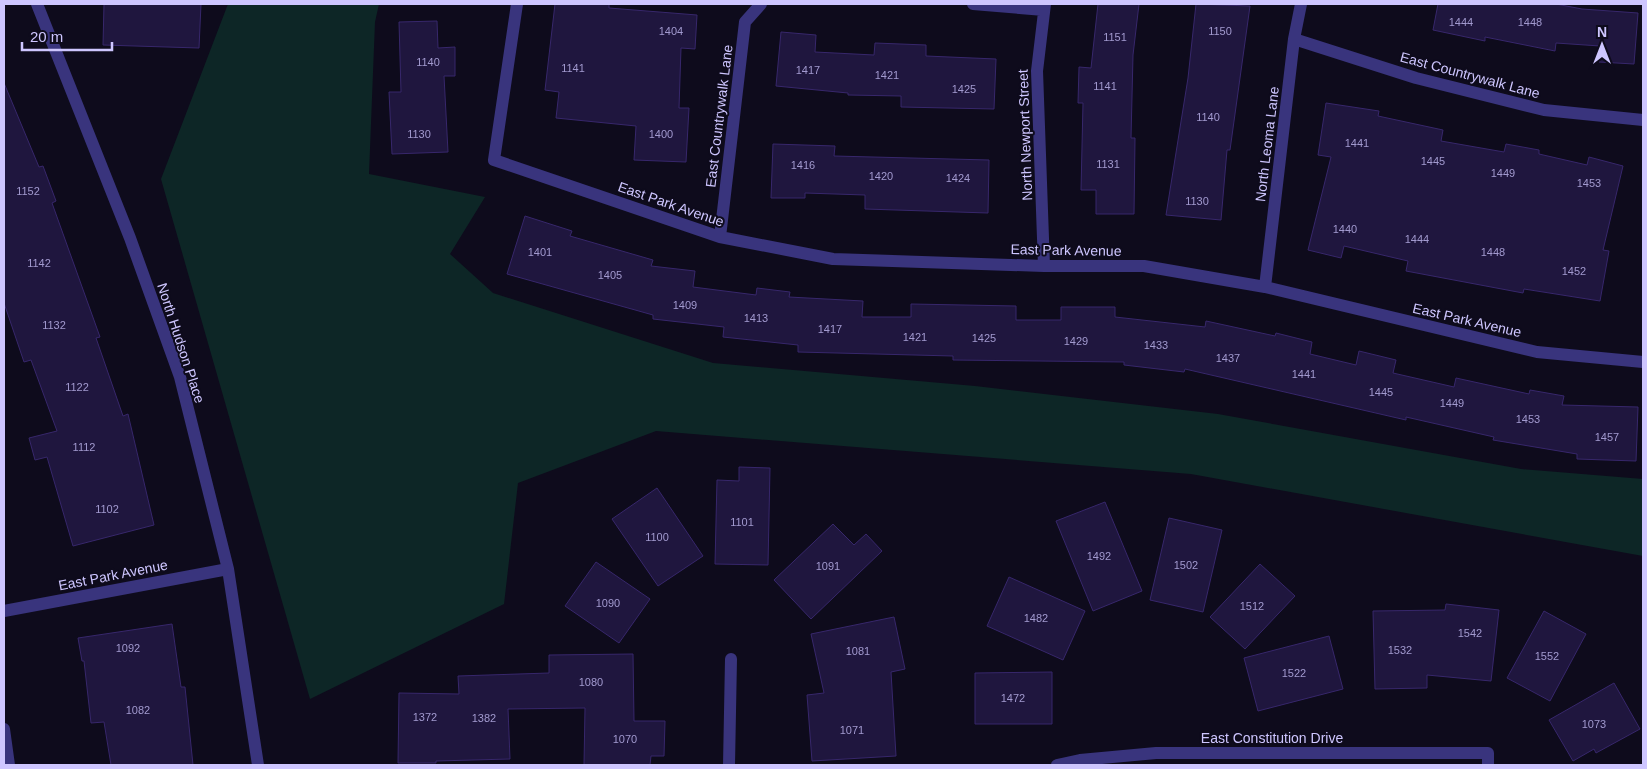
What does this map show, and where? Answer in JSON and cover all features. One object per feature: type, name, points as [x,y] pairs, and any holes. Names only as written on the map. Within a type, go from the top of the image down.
[{"type":"street","name":"North Hudson Place","points":[[37,4],[130,238],[180,377],[228,569],[258,765]]},
{"type":"street","name":"East Park Avenue","points":[[517,4],[494,160],[720,237],[833,259],[1044,266],[1144,266],[1266,288],[1537,352],[1643,362]]},
{"type":"street","name":"East Countrywalk Lane","points":[[720,237],[745,22],[761,4]]},
{"type":"street","points":[[973,4],[1045,7]]},
{"type":"street","name":"North Leoma Lane","points":[[1266,288],[1294,39],[1301,4]]},
{"type":"street","name":"North Newport Street","points":[[1044,266],[1037,71],[1045,7]]},
{"type":"street","name":"East Countrywalk Lane","points":[[1294,39],[1416,78],[1544,110],[1643,120]]},
{"type":"street","name":"East Park Avenue","points":[[4,611],[228,569]]},
{"type":"street","points":[[729,765],[732,659]]},
{"type":"street","points":[[4,728],[9,765]]},
{"type":"street","name":"East Constitution Drive","points":[[1057,765],[1080,760],[1156,753],[1488,759]]},
{"type":"green space","points":[[228,4],[379,4],[375,22],[369,174],[485,197],[450,254],[493,293],[713,363],[975,386],[1218,414],[1521,469],[1643,479],[1643,556],[1191,474],[656,431],[518,483],[504,604],[310,699],[161,179]]},
{"type":"building","points":[[104,4],[201,4],[199,48],[103,45]]},
{"type":"building","points":[[555,4],[609,4],[609,8],[697,15],[695,49],[681,48],[679,108],[689,108],[686,162],[634,160],[636,126],[556,118],[559,92],[545,90]]},
{"type":"building","points":[[1098,4],[1139,4],[1133,55],[1131,138],[1135,138],[1134,214],[1096,214],[1096,190],[1081,190],[1083,103],[1078,103],[1079,67],[1091,68]]},
{"type":"building","points":[[1196,4],[1250,6],[1230,150],[1227,150],[1221,220],[1166,215],[1188,78]]},
{"type":"building","points":[[1438,4],[1556,4],[1582,9],[1638,13],[1634,64],[1599,62],[1600,46],[1556,43],[1555,51],[1485,37],[1485,41],[1433,30]]},
{"type":"building","points":[[437,21],[438,48],[455,47],[455,76],[444,76],[448,152],[392,154],[389,92],[401,92],[399,22]]},
{"type":"building","points":[[781,32],[816,35],[815,52],[874,55],[875,43],[926,45],[926,56],[996,59],[994,109],[901,107],[901,96],[848,95],[848,93],[776,86]]},
{"type":"building","points":[[4,83],[39,167],[43,166],[56,201],[52,203],[100,337],[96,338],[123,416],[128,414],[154,525],[73,546],[47,457],[35,460],[29,438],[57,431],[31,360],[24,362],[4,303]]},
{"type":"building","points":[[1326,103],[1379,111],[1378,116],[1443,130],[1441,141],[1504,152],[1506,144],[1539,150],[1539,154],[1587,165],[1589,157],[1623,166],[1603,250],[1609,251],[1600,301],[1524,289],[1523,293],[1406,271],[1408,261],[1344,246],[1341,258],[1308,250],[1331,157],[1318,155]]},
{"type":"building","points":[[773,144],[835,146],[834,156],[989,160],[988,213],[865,209],[865,195],[805,193],[805,198],[771,198]]},
{"type":"building","points":[[525,216],[572,231],[570,236],[653,260],[651,266],[695,271],[693,287],[756,295],[757,288],[790,292],[789,297],[863,301],[862,317],[911,317],[911,304],[1016,306],[1016,320],[1061,320],[1061,307],[1115,307],[1115,317],[1205,327],[1206,321],[1275,336],[1276,333],[1312,342],[1310,354],[1356,365],[1359,351],[1396,360],[1393,373],[1454,387],[1456,378],[1529,394],[1530,390],[1564,396],[1562,405],[1638,407],[1636,461],[1577,459],[1577,454],[1493,440],[1494,437],[1406,417],[1406,420],[1185,369],[1184,372],[1124,365],[1124,362],[953,360],[953,356],[798,352],[798,345],[723,337],[724,327],[653,319],[653,315],[507,274]]},
{"type":"building","points":[[739,467],[770,468],[768,565],[715,564],[717,480],[739,481]]},
{"type":"building","points":[[657,488],[703,556],[658,586],[612,519]]},
{"type":"building","points":[[1105,502],[1142,591],[1093,611],[1056,521]]},
{"type":"building","points":[[1169,518],[1222,530],[1203,612],[1150,600]]},
{"type":"building","points":[[833,524],[854,545],[866,534],[882,551],[811,619],[774,580]]},
{"type":"building","points":[[596,562],[650,599],[619,643],[565,606]]},
{"type":"building","points":[[1260,564],[1295,596],[1245,649],[1210,617]]},
{"type":"building","points":[[1009,577],[1085,611],[1063,660],[987,626]]},
{"type":"building","points":[[1446,604],[1499,610],[1491,681],[1427,675],[1427,688],[1375,689],[1373,611],[1445,610]]},
{"type":"building","points":[[1544,611],[1586,634],[1550,701],[1507,678]]},
{"type":"building","points":[[894,617],[905,669],[891,672],[896,756],[812,761],[807,695],[824,693],[811,634]]},
{"type":"building","points":[[172,624],[181,687],[185,687],[193,765],[111,765],[104,722],[91,723],[84,661],[82,661],[78,638]]},
{"type":"building","points":[[1329,636],[1343,689],[1258,711],[1244,658]]},
{"type":"building","points":[[633,654],[634,721],[665,721],[664,756],[651,756],[650,765],[584,765],[585,708],[508,709],[510,759],[398,763],[399,693],[459,694],[458,676],[549,673],[549,655]]},
{"type":"building","points":[[1052,672],[1052,724],[975,724],[975,673]]},
{"type":"building","points":[[1614,683],[1640,729],[1596,753],[1594,749],[1573,761],[1549,720]]}]
